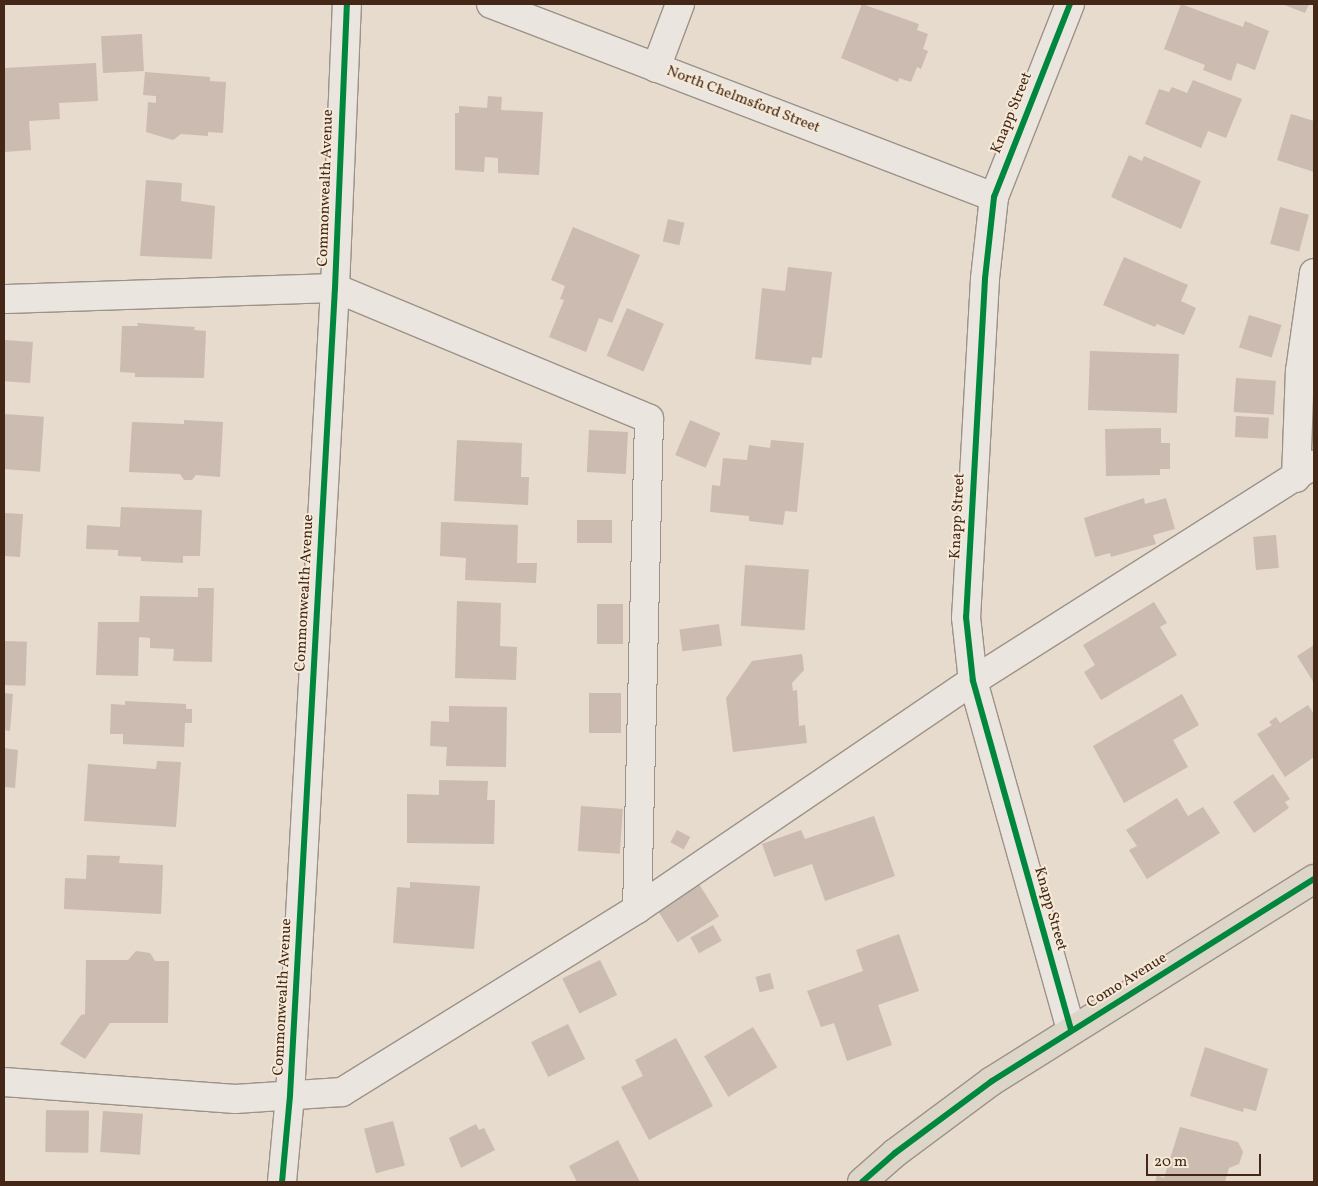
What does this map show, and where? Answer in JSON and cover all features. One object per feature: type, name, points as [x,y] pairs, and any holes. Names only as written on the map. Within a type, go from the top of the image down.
[{"type":"main road","name":"Como Avenue","points":[[862,1182],[895,1153],[992,1081],[1314,880]]},
{"type":"street","name":"Commonwealth Avenue","points":[[282,1182],[290,1096],[335,288],[347,4]]},
{"type":"street","name":"North Chelmsford Street","points":[[491,4],[994,196]]},
{"type":"street","points":[[656,68],[680,4]]},
{"type":"street","name":"Knapp Street","points":[[1070,4],[994,196],[985,279],[966,617],[972,681],[1071,1030]]},
{"type":"street","points":[[4,1082],[235,1099],[342,1092],[638,909],[972,681],[1305,471],[1300,371],[1314,273]]},
{"type":"street","points":[[4,299],[335,288],[649,418],[638,909]]},
{"type":"building","points":[[862,4],[919,24],[917,30],[928,34],[923,49],[928,51],[921,69],[917,67],[911,82],[899,78],[898,82],[841,58]]},
{"type":"building","points":[[1181,4],[1243,27],[1245,21],[1269,31],[1255,70],[1237,63],[1231,81],[1203,70],[1205,65],[1164,49]]},
{"type":"building","points":[[1282,4],[1309,4],[1305,13]]},
{"type":"building","points":[[142,34],[144,71],[103,73],[101,36]]},
{"type":"building","points":[[96,63],[98,101],[59,103],[60,119],[29,121],[31,150],[4,152],[4,68]]},
{"type":"building","points":[[145,72],[210,77],[210,81],[226,82],[223,133],[208,132],[208,136],[181,134],[173,140],[146,132],[148,102],[156,103],[156,96],[143,95]]},
{"type":"building","points":[[1193,80],[1242,99],[1226,138],[1208,131],[1201,148],[1145,124],[1159,89],[1169,92],[1172,87],[1187,93]]},
{"type":"building","points":[[488,96],[502,97],[501,110],[543,112],[539,175],[498,173],[498,158],[485,157],[484,172],[455,170],[455,113],[459,113],[459,106],[487,108]]},
{"type":"building","points":[[1291,114],[1314,121],[1314,172],[1277,160]]},
{"type":"building","points":[[1129,155],[1142,161],[1144,156],[1201,181],[1181,229],[1111,197]]},
{"type":"building","points":[[146,180],[182,183],[181,201],[215,206],[212,259],[140,256]]},
{"type":"building","points":[[1280,207],[1309,215],[1299,251],[1270,244]]},
{"type":"building","points":[[668,219],[685,223],[679,245],[663,241]]},
{"type":"building","points":[[573,227],[640,255],[612,323],[599,318],[586,352],[549,337],[564,300],[560,299],[565,286],[551,280]]},
{"type":"building","points":[[1124,257],[1188,285],[1181,301],[1196,308],[1184,335],[1157,324],[1155,327],[1103,305]]},
{"type":"building","points":[[788,267],[832,272],[822,358],[812,357],[811,365],[755,359],[762,288],[785,291]]},
{"type":"building","points":[[627,308],[664,324],[644,371],[607,356]]},
{"type":"building","points":[[1249,315],[1282,325],[1272,357],[1239,348]]},
{"type":"building","points":[[137,323],[195,327],[194,330],[206,331],[204,378],[135,377],[135,373],[120,372],[122,326],[138,326]]},
{"type":"building","points":[[4,340],[33,342],[30,383],[4,381]]},
{"type":"building","points":[[1090,351],[1179,354],[1177,413],[1088,410]]},
{"type":"building","points":[[1236,378],[1276,381],[1274,415],[1234,412]]},
{"type":"building","points":[[4,414],[44,417],[40,472],[4,469]]},
{"type":"building","points":[[1236,416],[1269,418],[1268,439],[1235,437]]},
{"type":"building","points":[[184,420],[223,422],[220,477],[196,475],[192,480],[184,480],[180,474],[129,472],[132,422],[184,424]]},
{"type":"building","points":[[690,420],[720,433],[706,468],[675,455]]},
{"type":"building","points":[[1161,428],[1161,443],[1170,443],[1170,469],[1160,469],[1160,475],[1106,476],[1105,429]]},
{"type":"building","points":[[589,430],[628,432],[626,474],[587,472]]},
{"type":"building","points":[[457,440],[522,443],[521,477],[529,477],[528,505],[454,501]]},
{"type":"building","points":[[771,440],[804,443],[797,512],[785,511],[783,525],[749,521],[749,516],[710,512],[712,485],[720,486],[723,458],[747,460],[749,445],[770,448]]},
{"type":"building","points":[[1144,498],[1145,504],[1166,498],[1175,529],[1153,535],[1156,544],[1111,557],[1110,553],[1095,557],[1084,518]]},
{"type":"building","points":[[121,507],[202,510],[200,556],[183,556],[183,563],[141,561],[141,557],[118,556],[118,550],[86,549],[87,525],[120,527]]},
{"type":"building","points":[[4,513],[23,514],[20,557],[4,556]]},
{"type":"building","points":[[577,520],[612,520],[612,543],[577,543]]},
{"type":"building","points":[[441,522],[518,525],[517,563],[537,563],[536,583],[465,580],[466,558],[440,556]]},
{"type":"building","points":[[1276,535],[1279,568],[1256,570],[1253,537]]},
{"type":"building","points":[[745,565],[809,569],[805,630],[741,626]]},
{"type":"building","points":[[198,588],[214,588],[212,662],[173,661],[174,649],[150,648],[150,638],[139,637],[138,676],[96,675],[98,622],[139,622],[140,596],[198,597]]},
{"type":"building","points":[[457,601],[501,603],[500,646],[517,647],[516,680],[455,678]]},
{"type":"building","points":[[1154,602],[1167,623],[1160,627],[1177,655],[1101,700],[1084,672],[1095,665],[1083,645]]},
{"type":"building","points":[[597,604],[623,604],[623,644],[597,644]]},
{"type":"building","points":[[719,624],[722,646],[682,651],[679,630]]},
{"type":"building","points":[[4,641],[27,642],[25,686],[4,685]]},
{"type":"building","points":[[1314,645],[1314,683],[1297,656]]},
{"type":"building","points":[[802,654],[804,670],[792,683],[793,691],[797,690],[799,726],[805,725],[807,743],[733,752],[726,698],[752,661]]},
{"type":"building","points":[[4,693],[13,694],[10,731],[4,730]]},
{"type":"building","points":[[589,693],[621,693],[621,733],[589,733]]},
{"type":"building","points":[[1182,694],[1199,725],[1173,740],[1188,767],[1124,803],[1093,746]]},
{"type":"building","points":[[125,701],[186,704],[186,709],[192,709],[192,723],[185,723],[184,747],[123,744],[123,734],[110,734],[111,704],[125,705]]},
{"type":"building","points":[[1308,705],[1314,714],[1314,757],[1285,777],[1257,734],[1272,725],[1269,722],[1276,717],[1280,723]]},
{"type":"building","points":[[449,706],[507,707],[506,767],[446,766],[447,747],[430,746],[431,721],[449,722]]},
{"type":"building","points":[[4,748],[18,750],[15,788],[4,787]]},
{"type":"building","points":[[157,761],[181,762],[176,827],[84,821],[88,764],[156,769]]},
{"type":"building","points":[[1273,774],[1290,799],[1285,802],[1289,808],[1254,833],[1233,802]]},
{"type":"building","points":[[439,780],[488,781],[487,800],[495,800],[494,844],[407,843],[407,794],[439,795]]},
{"type":"building","points":[[1177,798],[1188,816],[1203,807],[1220,833],[1147,879],[1129,850],[1137,846],[1126,830]]},
{"type":"building","points":[[581,806],[623,809],[620,854],[578,851]]},
{"type":"building","points":[[874,816],[895,876],[825,901],[812,864],[774,877],[762,844],[801,830],[805,839]]},
{"type":"building","points":[[677,830],[690,837],[684,849],[670,842]]},
{"type":"building","points":[[87,855],[120,856],[119,863],[163,865],[161,914],[64,909],[65,878],[86,879]]},
{"type":"building","points":[[410,882],[480,886],[474,949],[393,943],[397,887],[410,888]]},
{"type":"building","points":[[699,884],[719,916],[678,942],[657,910]]},
{"type":"building","points":[[713,925],[722,941],[699,953],[690,938]]},
{"type":"building","points":[[899,934],[919,991],[878,1005],[892,1045],[847,1061],[834,1023],[821,1027],[807,991],[863,971],[856,950]]},
{"type":"building","points":[[136,951],[150,953],[155,961],[169,961],[168,1023],[110,1023],[85,1059],[60,1044],[81,1015],[85,1014],[86,960],[128,960]]},
{"type":"building","points":[[600,960],[617,995],[579,1013],[562,978]]},
{"type":"building","points":[[770,973],[774,988],[760,992],[756,977]]},
{"type":"building","points":[[568,1024],[585,1059],[548,1077],[531,1042]]},
{"type":"building","points":[[753,1027],[777,1067],[728,1097],[704,1056]]},
{"type":"building","points":[[676,1038],[713,1106],[649,1140],[621,1087],[643,1076],[635,1060]]},
{"type":"building","points":[[1205,1047],[1268,1069],[1256,1111],[1244,1108],[1243,1112],[1190,1096]]},
{"type":"building","points":[[46,1110],[89,1111],[88,1153],[45,1152]]},
{"type":"building","points":[[103,1111],[143,1114],[140,1155],[100,1152]]},
{"type":"building","points":[[393,1121],[405,1165],[376,1173],[364,1129]]},
{"type":"building","points":[[476,1124],[479,1130],[484,1128],[495,1150],[461,1168],[449,1138]]},
{"type":"building","points":[[1180,1127],[1238,1142],[1243,1152],[1239,1164],[1229,1168],[1225,1182],[1155,1182],[1157,1175],[1164,1178]]},
{"type":"building","points":[[618,1140],[640,1182],[577,1182],[569,1166]]},
{"type":"cycle path","points":[[282,1182],[290,1095],[335,288],[347,4]]},
{"type":"cycle path","points":[[1070,4],[994,197],[985,279],[966,617],[973,681],[1071,1030]]},
{"type":"cycle path","points":[[862,1182],[895,1153],[992,1081],[1314,879]]}]
